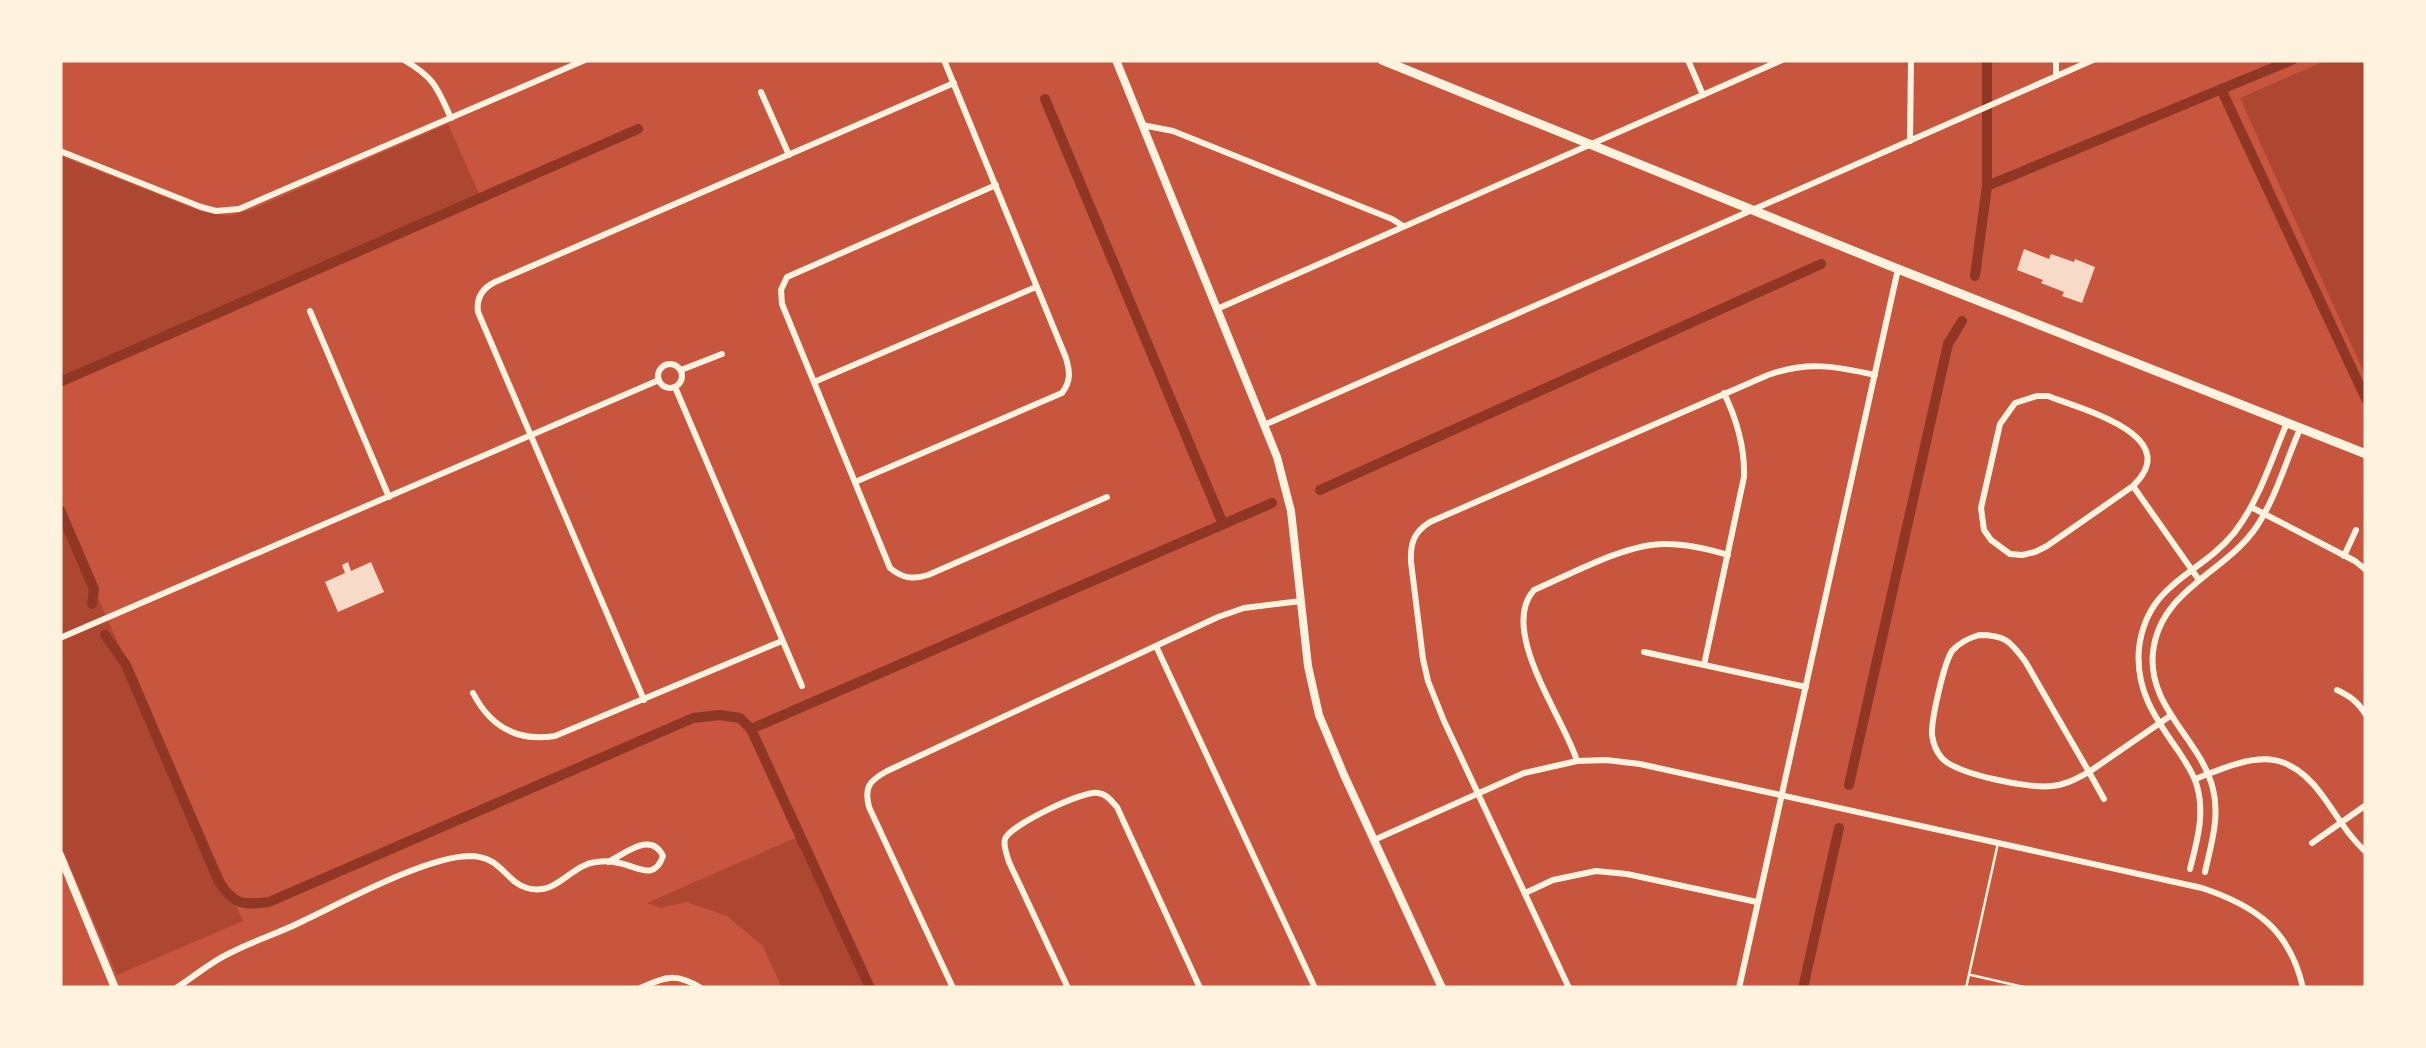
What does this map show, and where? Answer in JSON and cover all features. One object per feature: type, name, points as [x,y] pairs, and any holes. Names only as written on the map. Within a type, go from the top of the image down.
[{"type":"main road","points":[[1382,60],[2366,454]]},
{"type":"street","points":[[404,60],[434,82],[451,118]]},
{"type":"street","points":[[60,151],[201,207],[228,211],[252,205],[585,60]]},
{"type":"street","points":[[855,482],[1064,391],[1070,373],[944,60]]},
{"type":"street","points":[[1116,60],[1277,457],[1287,494],[1308,666],[1319,715],[1442,988]]},
{"type":"street","points":[[1688,60],[1703,95]]},
{"type":"street","points":[[1217,309],[1782,60]]},
{"type":"street","points":[[1910,141],[1911,60]]},
{"type":"street","points":[[2056,60],[2056,76]]},
{"type":"street","points":[[1264,425],[2093,60]]},
{"type":"street","points":[[644,700],[478,312],[479,298],[488,285],[954,84]]},
{"type":"street","points":[[761,92],[789,155]]},
{"type":"street","points":[[1142,125],[1190,138],[1404,227]]},
{"type":"street","points":[[996,185],[788,278],[781,290],[782,304],[890,568],[901,577],[928,575],[1107,497]]},
{"type":"street","points":[[1739,988],[1898,269]]},
{"type":"street","points":[[814,382],[1036,287]]},
{"type":"street","points":[[310,311],[389,497]]},
{"type":"street","points":[[680,370],[722,354]]},
{"type":"street","points":[[671,364],[680,370],[680,382],[674,387],[667,388],[658,380],[663,366],[671,364]]},
{"type":"street","points":[[1569,988],[1444,721],[1426,670],[1411,562],[1413,538],[1430,522],[1768,374],[1797,366],[1875,375]]},
{"type":"street","points":[[60,638],[658,380]]},
{"type":"street","points":[[674,387],[802,686]]},
{"type":"street","points":[[1704,665],[1740,500],[1744,462],[1738,427],[1724,393]]},
{"type":"street","points":[[2048,396],[2126,427],[2138,436],[2147,455],[2145,469],[2132,486],[2035,552],[2010,554],[1999,548],[1984,530],[1981,508],[2000,424],[2015,403],[2025,398],[2048,396]]},
{"type":"street","points":[[2190,869],[2201,814],[2195,779],[2158,724],[2142,689],[2140,646],[2155,604],[2166,590],[2218,549],[2251,507],[2286,423]]},
{"type":"street","points":[[2205,872],[2216,809],[2208,774],[2170,716],[2156,686],[2154,650],[2163,619],[2174,601],[2238,550],[2264,513],[2300,428]]},
{"type":"street","points":[[2132,486],[2198,580]]},
{"type":"street","points":[[2251,507],[2366,570]]},
{"type":"street","points":[[2344,556],[2356,530]]},
{"type":"street","points":[[1577,761],[1534,666],[1523,620],[1526,598],[1534,590],[1638,547],[1681,544],[1728,555]]},
{"type":"street","points":[[953,988],[869,807],[869,784],[887,770],[1231,612],[1301,600]]},
{"type":"street","points":[[2104,799],[2089,772],[2025,661],[2012,644],[1993,635],[1979,635],[1952,651],[1944,671],[1932,739],[1941,758],[1967,772],[2030,786],[2061,785],[2089,772],[2170,716]]},
{"type":"street","points":[[472,693],[486,714],[507,730],[539,739],[573,730],[782,641]]},
{"type":"street","points":[[1156,646],[1316,988]]},
{"type":"street","points":[[1644,652],[1806,687]]},
{"type":"street","points":[[2337,690],[2350,696],[2366,715]]},
{"type":"street","points":[[2195,779],[2263,758],[2286,763],[2316,787],[2350,838],[2366,852]]},
{"type":"street","points":[[1374,840],[1524,773],[1577,761],[1640,764],[2202,888],[2238,901],[2280,935],[2293,956],[2302,988]]},
{"type":"street","points":[[1068,988],[1009,862],[1005,838],[1012,829],[1094,791],[1107,796],[1117,807],[1200,988]]},
{"type":"street","points":[[2312,843],[2366,805]]},
{"type":"street","points":[[2197,841],[2211,844]]},
{"type":"street","points":[[176,988],[228,954],[402,876],[448,860],[480,857],[495,862],[522,886],[543,890],[557,885],[579,866],[617,862],[647,871],[658,866],[663,856],[653,843],[608,862]]},
{"type":"street","points":[[60,855],[115,988]]},
{"type":"street","points":[[1525,893],[1564,877],[1596,871],[1758,902]]},
{"type":"street","points":[[640,988],[676,976],[701,988]]},
{"type":"lane","points":[[1966,988],[1998,843]]},
{"type":"lane","points":[[1969,975],[2028,988]]},
{"type":"shaded area","points":[[2327,60],[2366,60],[2366,377],[2240,98]]},
{"type":"shaded area","points":[[448,124],[480,196],[60,378],[60,156],[200,211],[229,216]]},
{"type":"shaded area","points":[[60,506],[243,921],[117,975],[60,843]]},
{"type":"shaded area","points":[[802,835],[873,988],[782,988],[763,946],[727,916],[687,902],[660,908],[647,903]]},
{"type":"building","points":[[2024,249],[2049,259],[2051,254],[2095,267],[2082,303],[2017,270]]},
{"type":"building","points":[[348,562],[351,571],[371,562],[384,592],[338,612],[325,582],[345,573],[342,565]]},
{"type":"waterway","points":[[1975,276],[1987,186],[1987,60]]},
{"type":"waterway","points":[[1987,186],[2292,60]]},
{"type":"waterway","points":[[2221,89],[2366,399]]},
{"type":"waterway","points":[[1045,99],[1223,524]]},
{"type":"waterway","points":[[60,382],[638,129]]},
{"type":"waterway","points":[[1320,490],[1821,264]]},
{"type":"waterway","points":[[1849,785],[1948,344],[1962,321]]},
{"type":"waterway","points":[[751,729],[1272,503]]},
{"type":"waterway","points":[[60,510],[94,589],[92,604]]},
{"type":"waterway","points":[[105,635],[126,665],[219,882],[235,900],[246,903],[269,902],[693,718],[740,718],[751,729],[870,988]]},
{"type":"waterway","points":[[1803,988],[1839,828]]}]
